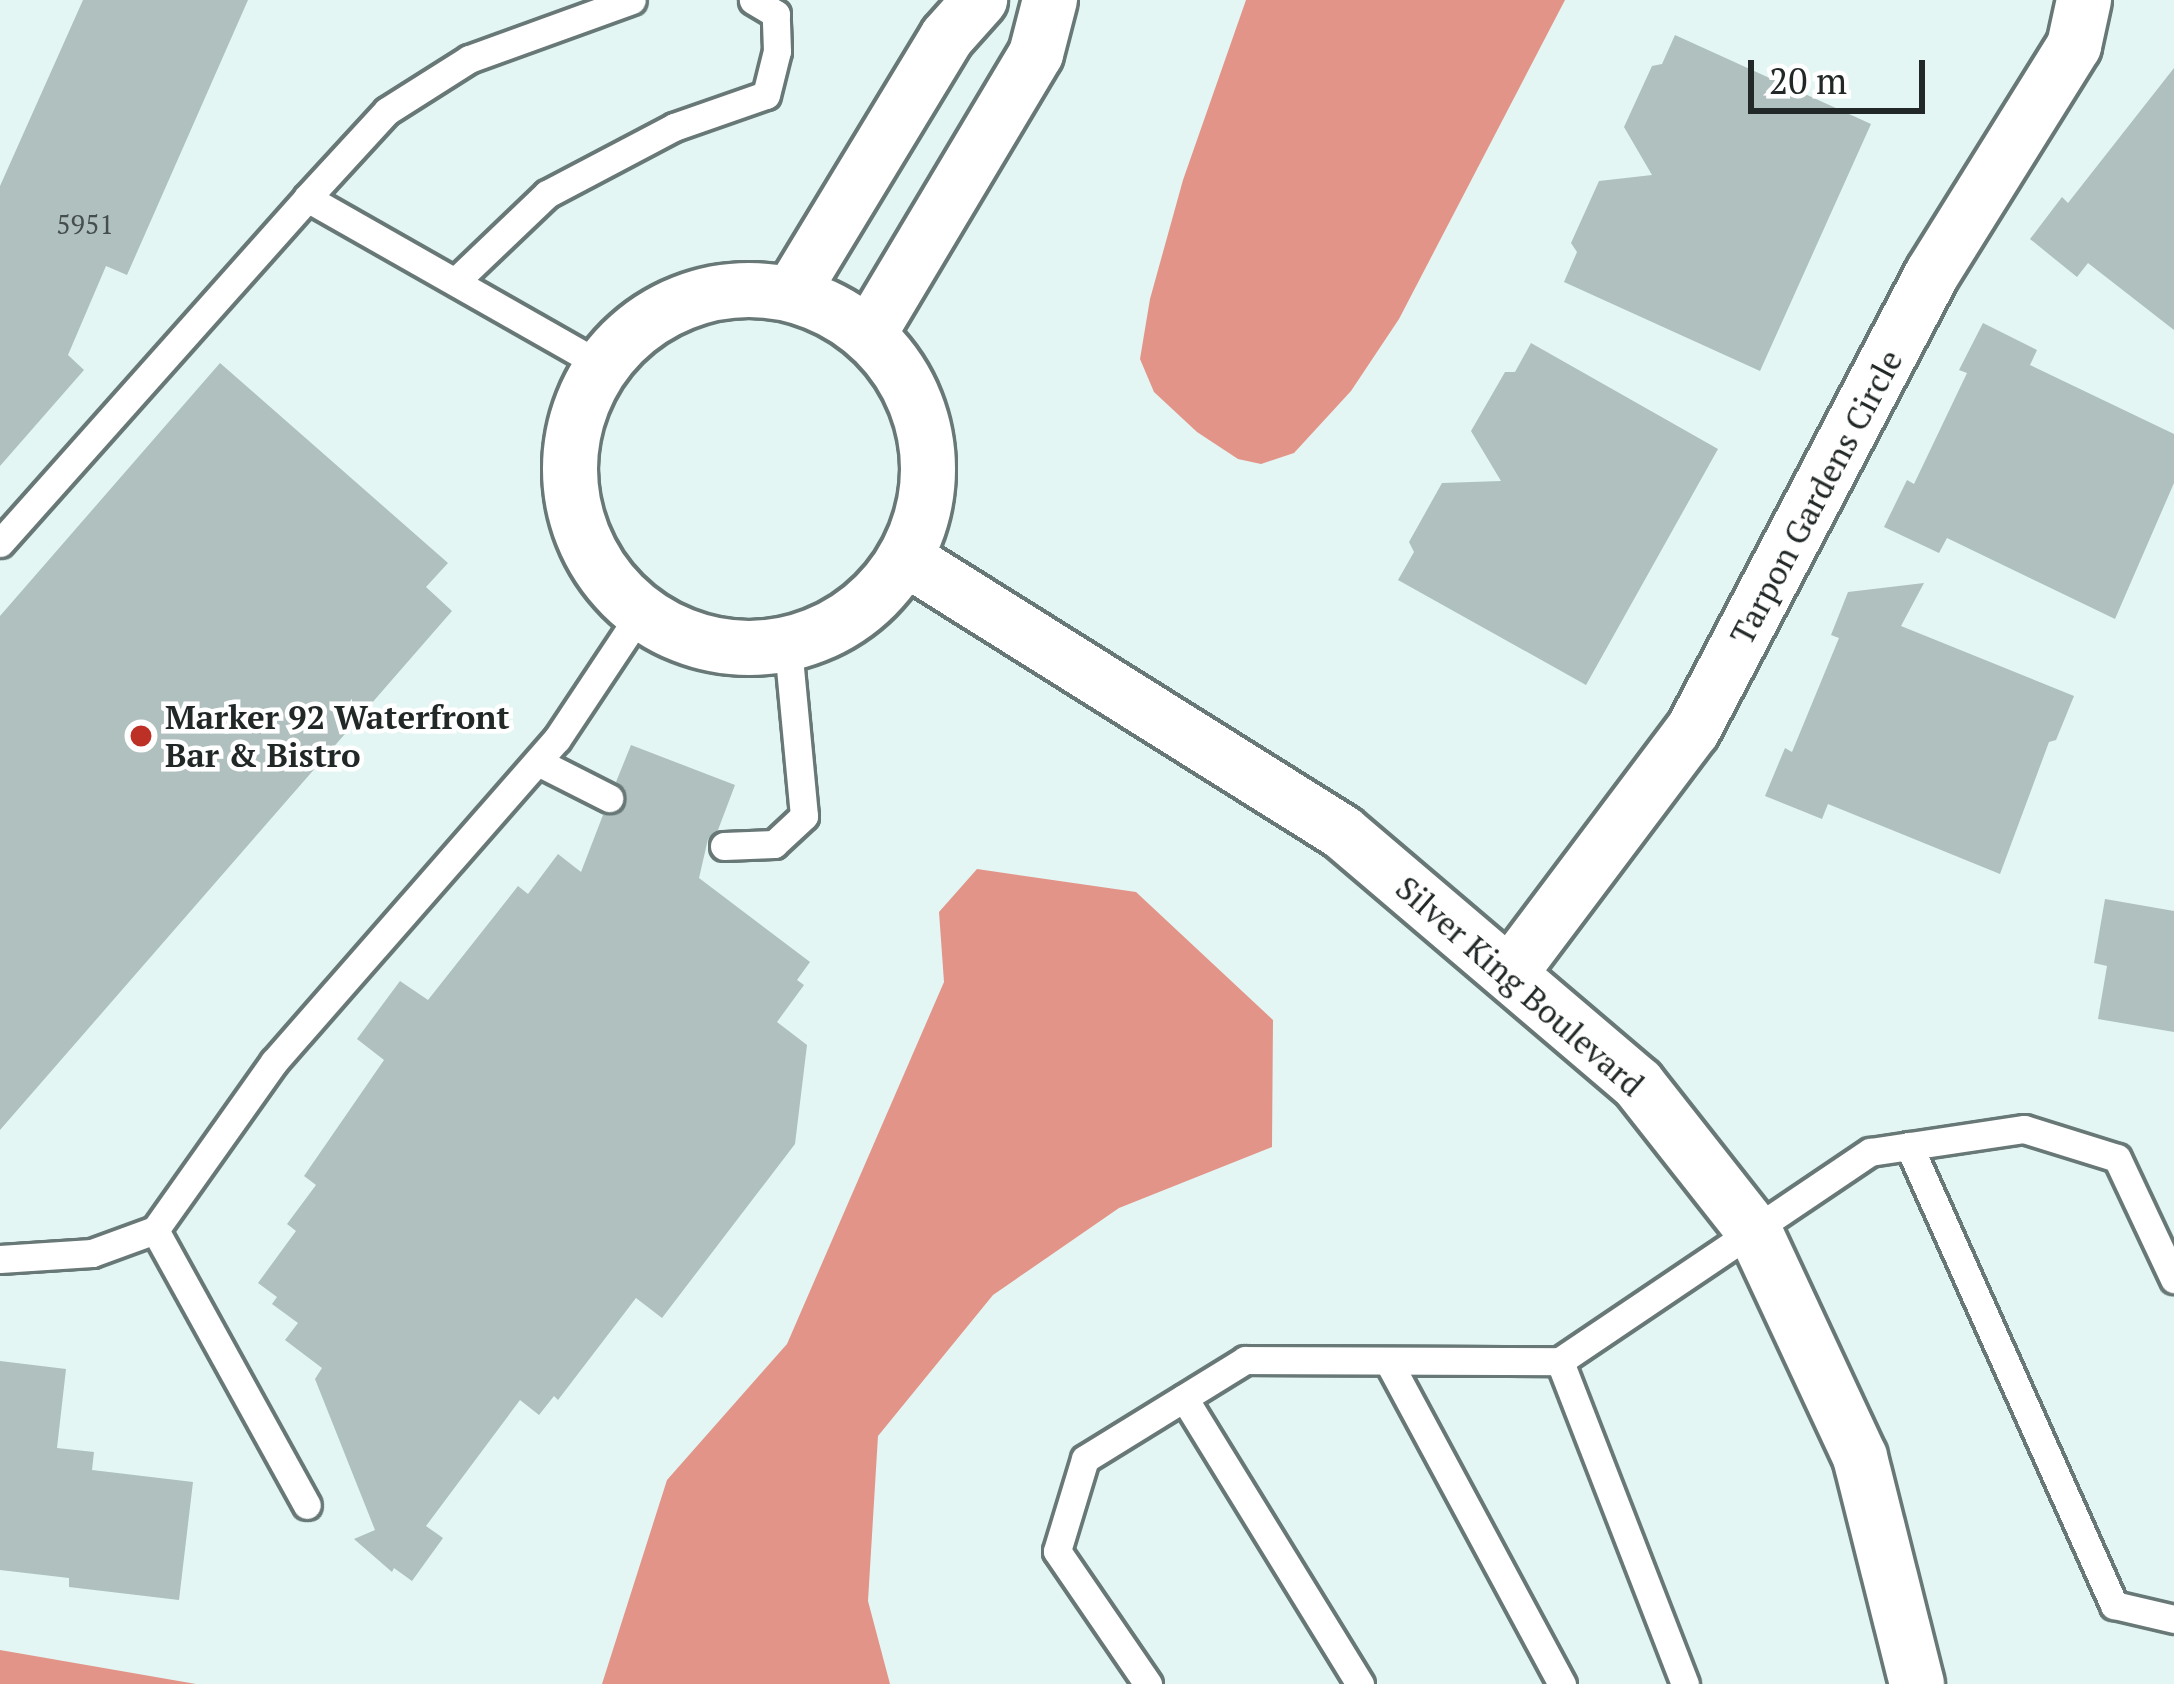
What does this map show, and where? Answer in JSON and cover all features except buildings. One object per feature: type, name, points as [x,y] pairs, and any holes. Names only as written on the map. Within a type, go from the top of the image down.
[{"type":"street","points":[[791,293],[947,37],[980,0]]},
{"type":"street","points":[[869,334],[1036,54],[1051,0]]},
{"type":"street","name":"Tarpon Gardens Circle","points":[[1511,972],[1693,730],[1932,274],[2074,46],[2084,0]]},
{"type":"street","points":[[738,289],[791,293],[833,309],[869,334],[907,382],[926,440],[926,501],[905,558],[874,598],[835,629],[788,646],[736,650],[685,639],[640,614],[601,573],[577,524],[569,469],[578,414],[601,365],[639,326],[685,300],[738,289]]},
{"type":"street","name":"Silver King Boulevard","points":[[905,558],[1342,832],[1638,1084],[1756,1234],[1859,1457],[1917,1684]]},
{"type":"lane","points":[[0,543],[387,111],[469,59],[632,0]]},
{"type":"lane","points":[[456,281],[547,194],[674,127],[766,95],[777,51],[776,14],[753,0]]},
{"type":"lane","points":[[307,198],[601,365]]},
{"type":"lane","points":[[0,1259],[92,1253],[155,1230],[274,1062],[538,762],[640,614]]},
{"type":"lane","points":[[724,847],[774,844],[804,816],[788,646]]},
{"type":"lane","points":[[538,762],[609,798]]},
{"type":"lane","points":[[1148,1684],[1057,1551],[1085,1460],[1245,1360],[1560,1360],[1756,1234],[1870,1152],[2024,1129],[2117,1158],[2174,1279]]},
{"type":"lane","points":[[1909,1146],[2114,1605],[2174,1618]]},
{"type":"lane","points":[[155,1230],[307,1505]]},
{"type":"lane","points":[[1560,1360],[1676,1680]]},
{"type":"lane","points":[[1388,1361],[1562,1684]]},
{"type":"lane","points":[[1184,1398],[1360,1684]]},
{"type":"shaded area","points":[[1246,0],[1565,0],[1399,319],[1351,391],[1294,453],[1261,464],[1238,459],[1197,432],[1154,392],[1140,359],[1150,299],[1183,180]]},
{"type":"shaded area","points":[[977,869],[1136,892],[1273,1020],[1272,1147],[1119,1208],[993,1295],[878,1436],[868,1601],[890,1684],[602,1684],[667,1480],[787,1344],[944,982],[939,912]]},
{"type":"shaded area","points":[[0,1650],[196,1684],[0,1684]]},
{"type":"place","name":"Marker 92 Waterfront Bar & Bistro","points":[[141,736]]}]
